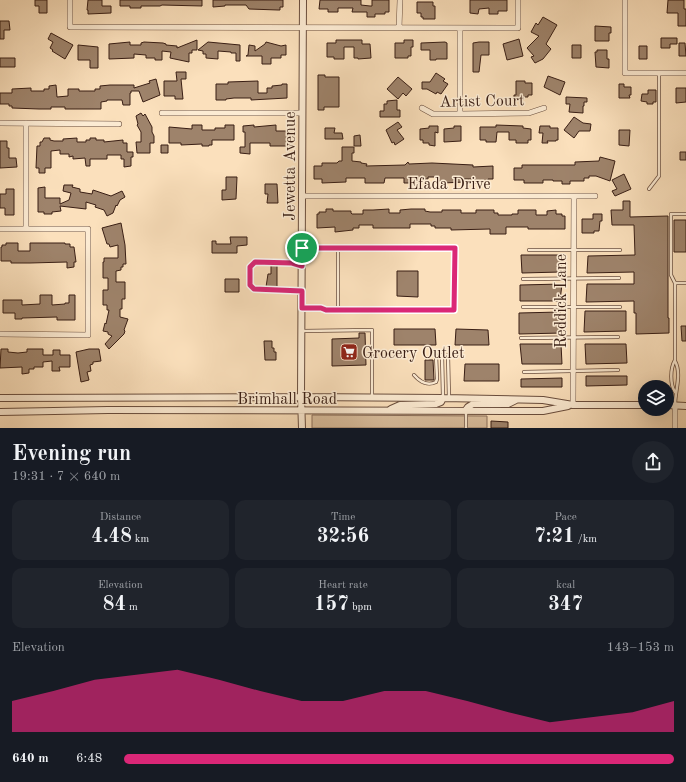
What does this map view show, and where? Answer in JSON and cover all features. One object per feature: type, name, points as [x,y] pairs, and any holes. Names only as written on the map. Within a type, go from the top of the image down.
[{"type":"street","points":[[70,0],[70,27],[400,28],[518,28],[518,0]]},
{"type":"street","name":"Jewetta Avenue","points":[[302,428],[301,331],[303,0]]},
{"type":"street","points":[[400,0],[400,28]]},
{"type":"street","points":[[625,0],[625,73],[686,73]]},
{"type":"street","points":[[460,28],[460,114]]},
{"type":"street","name":"Artist Court","points":[[422,108],[433,114],[529,113],[544,108]]},
{"type":"street","points":[[162,113],[302,113]]},
{"type":"street","points":[[26,123],[26,229]]},
{"type":"street","points":[[0,124],[119,124]]},
{"type":"street","name":"Efada Drive","points":[[302,196],[595,196]]},
{"type":"street","name":"Reddick Lane","points":[[573,405],[574,196]]},
{"type":"street","points":[[0,229],[88,229],[88,335],[0,334]]},
{"type":"street","name":"Brimhall Road","points":[[0,398],[446,398],[543,400],[573,405],[638,405]]},
{"type":"street","points":[[387,410],[400,405],[436,404],[446,398]]},
{"type":"street","points":[[466,410],[473,404],[508,404],[517,400]]},
{"type":"street","name":"Brimhall Road","points":[[0,412],[108,410],[543,411],[573,405]]},
{"type":"street","points":[[675,428],[675,406],[686,406]]},
{"type":"lane","points":[[649,189],[659,176],[659,73]]},
{"type":"lane","points":[[675,392],[672,386],[672,365],[674,360],[676,283],[671,275],[671,214],[686,214]]},
{"type":"lane","points":[[302,248],[455,248],[454,310],[326,310],[321,308],[302,308]]},
{"type":"lane","points":[[338,248],[338,310]]},
{"type":"lane","points":[[529,250],[620,250]]},
{"type":"lane","points":[[302,266],[292,263],[255,262],[250,267],[250,285],[254,289],[302,291]]},
{"type":"lane","points":[[522,279],[619,278]]},
{"type":"lane","points":[[676,283],[686,283]]},
{"type":"lane","points":[[523,307],[620,307]]},
{"type":"lane","points":[[301,331],[372,330],[372,398]]},
{"type":"lane","points":[[521,338],[618,337]]},
{"type":"lane","points":[[414,375],[425,384],[433,384],[436,382],[436,355]]},
{"type":"lane","points":[[442,355],[446,398]]},
{"type":"lane","points":[[446,398],[448,355]]},
{"type":"lane","points":[[674,360],[677,366],[678,375],[678,386],[675,392],[675,406]]},
{"type":"lane","points":[[524,372],[618,370]]},
{"type":"lane","points":[[672,375],[678,375]]},
{"type":"lane","points":[[466,410],[466,428]]},
{"type":"shaded area","points":[[312,415],[487,416],[487,428],[312,428]]},
{"type":"building","points":[[35,0],[47,0],[47,13],[39,13],[39,6],[35,6]]},
{"type":"building","points":[[88,0],[102,0],[102,6],[111,6],[111,13],[88,14]]},
{"type":"building","points":[[120,0],[202,0],[202,6],[162,5],[130,8],[130,6],[120,6]]},
{"type":"building","points":[[213,0],[283,0],[283,7],[280,7],[280,10],[278,10],[249,9],[246,5],[225,5],[213,7]]},
{"type":"building","points":[[320,0],[361,0],[361,5],[372,6],[372,0],[389,0],[389,12],[385,12],[385,14],[375,14],[375,17],[367,17],[367,12],[352,12],[353,8],[338,8],[338,12],[328,12],[328,9],[319,9]]},
{"type":"building","points":[[470,0],[507,0],[507,11],[498,11],[498,14],[489,14],[489,8],[479,9],[478,14],[470,13]]},
{"type":"building","points":[[668,0],[684,0],[684,9],[686,9],[686,26],[678,26],[678,13],[667,13]]},
{"type":"building","points":[[417,2],[433,2],[433,6],[435,6],[435,19],[423,19],[423,17],[421,17],[421,13],[417,13]]},
{"type":"building","points":[[543,17],[557,25],[546,44],[551,49],[543,59],[535,63],[531,57],[534,56],[527,48],[539,36],[531,32],[536,23],[538,25]]},
{"type":"building","points":[[0,21],[9,21],[10,30],[4,30],[4,39],[0,39]]},
{"type":"building","points":[[595,26],[611,27],[609,41],[595,41]]},
{"type":"building","points":[[51,33],[73,45],[65,59],[52,51],[53,50],[50,48],[53,42],[48,39]]},
{"type":"building","points":[[661,38],[677,38],[677,44],[670,44],[670,48],[661,48]]},
{"type":"building","points":[[519,39],[523,56],[507,60],[503,44]]},
{"type":"building","points":[[197,40],[197,50],[192,50],[192,53],[189,53],[189,62],[170,58],[171,52],[162,51],[162,60],[146,58],[146,55],[134,54],[134,58],[109,59],[109,44],[130,42],[130,45],[141,45],[141,43],[144,42],[163,43],[166,45],[177,46],[177,48]]},
{"type":"building","points":[[336,40],[362,40],[362,44],[370,44],[371,58],[354,58],[354,47],[344,47],[344,59],[327,57],[327,43],[336,43]]},
{"type":"building","points":[[404,40],[413,40],[411,56],[408,56],[408,58],[395,58],[395,43],[404,43]]},
{"type":"building","points":[[208,42],[240,45],[240,61],[236,61],[236,53],[231,52],[218,51],[218,59],[206,58],[206,54],[203,54],[203,51],[198,50]]},
{"type":"building","points":[[266,42],[281,46],[286,45],[286,55],[281,55],[281,58],[271,58],[271,64],[262,64],[262,56],[246,56],[248,55],[249,45],[255,46],[255,51]]},
{"type":"building","points":[[489,42],[489,55],[481,55],[479,72],[473,72],[473,43]]},
{"type":"building","points":[[421,43],[447,43],[447,59],[430,60],[430,50],[421,50]]},
{"type":"building","points":[[679,43],[685,43],[686,56],[679,56]]},
{"type":"building","points":[[78,45],[98,47],[98,68],[90,68],[90,60],[78,60]]},
{"type":"building","points":[[572,45],[581,45],[581,58],[572,58]]},
{"type":"building","points":[[639,46],[647,46],[647,59],[639,59]]},
{"type":"building","points":[[597,50],[607,50],[609,68],[596,67],[595,52],[597,52]]},
{"type":"building","points":[[0,58],[15,58],[15,67],[0,67]]},
{"type":"building","points":[[176,72],[186,72],[186,79],[181,79],[183,99],[175,99],[175,96],[164,96],[164,81],[177,81]]},
{"type":"building","points":[[436,73],[445,79],[443,81],[448,84],[441,94],[437,92],[436,94],[427,89],[422,89],[422,82],[430,82]]},
{"type":"building","points":[[318,75],[325,75],[325,77],[339,77],[339,107],[324,107],[324,110],[318,110]]},
{"type":"building","points":[[548,76],[565,82],[560,95],[544,87]]},
{"type":"building","points":[[398,77],[412,89],[406,96],[403,93],[398,99],[387,89]]},
{"type":"building","points":[[156,79],[160,95],[143,102],[139,91],[131,91],[130,105],[123,105],[122,100],[107,100],[101,102],[101,109],[65,109],[65,107],[51,107],[51,109],[12,108],[9,104],[0,104],[0,93],[12,93],[12,89],[31,88],[31,91],[44,91],[44,89],[49,89],[49,86],[56,85],[57,97],[68,96],[68,89],[95,91],[95,89],[100,89],[100,86],[110,85],[134,85],[134,88],[150,83],[149,81]]},
{"type":"building","points":[[258,81],[258,93],[267,93],[267,88],[287,84],[287,98],[251,100],[251,98],[234,98],[216,100],[216,84]]},
{"type":"building","points":[[516,81],[532,83],[532,95],[523,97],[523,100],[514,100],[514,95],[516,95]]},
{"type":"building","points":[[619,84],[624,84],[624,87],[631,87],[631,95],[629,95],[630,98],[619,98]]},
{"type":"building","points":[[676,88],[686,88],[686,102],[676,103]]},
{"type":"building","points":[[648,90],[656,90],[656,102],[653,102],[653,104],[647,104],[647,102],[641,101],[642,94],[648,94]]},
{"type":"building","points":[[566,97],[587,98],[587,102],[584,102],[583,113],[569,112],[570,104],[566,104]]},
{"type":"building","points":[[397,100],[397,110],[400,110],[400,117],[380,117],[380,111],[384,111],[384,104],[387,104],[387,101]]},
{"type":"building","points":[[141,113],[143,116],[145,114],[152,127],[154,143],[150,143],[150,153],[137,153],[136,142],[141,142],[141,132],[137,125],[136,116]]},
{"type":"building","points":[[574,117],[583,123],[591,124],[590,131],[579,131],[574,138],[564,130]]},
{"type":"building","points":[[398,122],[402,127],[397,130],[404,139],[395,145],[394,142],[392,143],[386,130]]},
{"type":"building","points":[[192,125],[202,125],[202,130],[215,130],[215,128],[225,128],[225,125],[234,125],[234,140],[212,140],[212,145],[209,146],[202,146],[202,144],[181,145],[181,143],[169,143],[169,127],[192,129]]},
{"type":"building","points":[[254,125],[254,127],[276,125],[276,131],[287,131],[287,146],[270,146],[270,143],[250,143],[250,154],[240,153],[240,147],[245,147],[245,132],[243,132],[243,126]]},
{"type":"building","points":[[496,125],[523,126],[523,128],[531,129],[531,140],[528,140],[528,143],[516,143],[516,140],[509,140],[509,132],[497,132],[496,142],[486,142],[486,140],[480,140],[480,127],[496,127]]},
{"type":"building","points":[[429,126],[438,126],[438,133],[435,132],[435,146],[429,145],[429,143],[423,143],[423,140],[420,140],[420,129],[429,128]]},
{"type":"building","points":[[454,126],[461,126],[461,141],[444,142],[444,129],[454,128]]},
{"type":"building","points":[[540,126],[558,128],[558,140],[542,143],[543,133],[539,133]]},
{"type":"building","points":[[325,128],[335,128],[334,133],[342,133],[343,139],[325,139]]},
{"type":"building","points":[[619,130],[630,130],[629,146],[619,145]]},
{"type":"building","points":[[360,135],[361,146],[354,146],[354,136]]},
{"type":"building","points":[[44,138],[50,138],[50,140],[54,141],[63,141],[63,139],[77,138],[77,142],[86,142],[86,140],[90,140],[90,138],[104,140],[104,142],[123,140],[123,143],[127,143],[127,152],[133,152],[133,157],[131,157],[131,166],[124,167],[124,159],[121,159],[121,155],[107,155],[107,159],[90,159],[90,166],[86,166],[85,158],[73,159],[73,156],[69,157],[69,154],[60,154],[60,150],[51,151],[51,168],[45,168],[45,173],[39,173],[39,168],[36,168],[37,146],[40,146],[40,142],[42,142]]},
{"type":"building","points":[[0,141],[7,141],[9,158],[16,158],[17,167],[0,168]]},
{"type":"building","points":[[161,145],[168,145],[168,153],[161,153]]},
{"type":"building","points":[[342,147],[354,147],[352,161],[367,164],[366,166],[405,165],[408,162],[409,164],[432,163],[473,165],[473,167],[493,166],[493,179],[481,181],[482,183],[474,183],[474,179],[464,179],[464,182],[443,183],[443,181],[437,181],[437,177],[428,177],[428,179],[422,179],[422,183],[404,183],[404,178],[385,178],[384,183],[365,183],[365,178],[346,178],[346,182],[322,183],[322,179],[314,179],[314,166],[322,166],[322,163],[337,163],[342,161]]},
{"type":"building","points":[[680,152],[686,152],[686,160],[680,160]]},
{"type":"building","points":[[600,157],[615,161],[610,181],[596,176],[584,178],[584,181],[570,181],[570,184],[562,184],[562,181],[553,180],[543,180],[543,183],[524,183],[524,180],[514,180],[514,168],[522,168],[522,165],[575,165],[575,162],[599,161]]},
{"type":"building","points":[[624,174],[631,189],[615,196],[612,191],[617,189],[612,180]]},
{"type":"building","points":[[226,177],[237,177],[236,199],[222,200],[222,190],[226,190]]},
{"type":"building","points":[[265,184],[277,184],[278,203],[267,203],[268,194],[265,194]]},
{"type":"building","points":[[64,185],[73,185],[72,187],[80,189],[80,192],[92,194],[93,190],[111,196],[122,191],[125,197],[120,200],[117,206],[116,205],[113,213],[107,216],[104,210],[95,207],[96,205],[86,202],[86,209],[60,206],[61,211],[52,212],[52,214],[38,212],[38,188],[45,187],[45,198],[60,198],[60,204],[69,200],[71,193],[63,191]]},
{"type":"building","points":[[6,189],[14,189],[14,215],[5,215],[5,208],[0,208],[0,194],[6,194]]},
{"type":"building","points":[[623,201],[630,201],[630,217],[668,216],[669,333],[636,334],[636,313],[634,313],[634,301],[586,302],[587,284],[634,284],[634,272],[587,273],[588,256],[635,255],[634,225],[612,225],[611,210],[623,210]]},
{"type":"building","points":[[326,209],[333,209],[333,211],[351,211],[352,214],[363,214],[363,210],[389,209],[389,213],[400,213],[400,210],[411,209],[425,209],[425,211],[430,212],[442,212],[442,210],[461,210],[461,213],[476,213],[476,210],[494,210],[494,213],[498,213],[498,215],[518,214],[518,210],[536,210],[536,215],[547,215],[547,211],[556,210],[556,214],[562,214],[562,216],[565,216],[565,229],[528,229],[528,227],[506,227],[506,234],[490,234],[490,229],[451,230],[451,228],[435,228],[435,226],[431,226],[431,224],[410,224],[410,228],[373,228],[373,225],[359,225],[359,228],[353,228],[353,230],[335,232],[335,227],[317,228],[317,214],[319,214],[319,212],[326,212]]},
{"type":"building","points":[[593,214],[602,214],[602,221],[600,221],[599,231],[594,231],[594,233],[582,233],[582,219],[593,219]]},
{"type":"building","points":[[674,220],[686,220],[686,252],[674,252]]},
{"type":"building","points":[[121,223],[125,245],[126,264],[123,264],[121,270],[116,271],[116,282],[125,282],[125,299],[122,299],[120,317],[128,319],[124,334],[109,349],[105,344],[112,336],[108,334],[108,332],[103,331],[109,310],[107,310],[107,305],[103,305],[103,290],[108,290],[108,278],[103,278],[103,262],[104,258],[118,258],[118,245],[110,247],[109,244],[107,244],[102,228]]},
{"type":"building","points":[[230,237],[247,237],[247,245],[237,246],[237,253],[212,253],[212,241],[216,241],[216,244],[231,244]]},
{"type":"building","points":[[6,243],[18,243],[18,251],[30,251],[30,243],[70,244],[70,247],[74,247],[76,262],[74,262],[74,267],[67,268],[67,262],[11,263],[11,261],[1,261],[1,247],[2,245],[6,245]]},
{"type":"building","points":[[521,255],[562,255],[561,272],[522,273]]},
{"type":"building","points":[[271,265],[277,265],[277,287],[266,287],[268,274],[271,274]]},
{"type":"building","points":[[397,271],[418,271],[418,297],[397,296]]},
{"type":"building","points":[[225,279],[239,279],[239,292],[225,292]]},
{"type":"building","points":[[562,284],[560,301],[520,301],[520,285]]},
{"type":"building","points":[[40,295],[52,295],[52,305],[69,303],[69,295],[75,295],[75,320],[57,320],[57,317],[15,319],[15,313],[3,313],[3,300],[22,300],[22,305],[40,304]]},
{"type":"building","points":[[585,311],[626,311],[626,331],[584,332]]},
{"type":"building","points":[[560,312],[562,333],[519,334],[519,313]]},
{"type":"building","points":[[681,326],[686,326],[686,341],[682,341]]},
{"type":"building","points":[[394,329],[435,329],[436,345],[394,345]]},
{"type":"building","points":[[456,329],[488,330],[489,345],[455,345]]},
{"type":"building","name":"Grocery Outlet","points":[[359,333],[365,333],[366,365],[332,366],[332,339],[359,338]]},
{"type":"building","points":[[264,341],[272,341],[272,348],[274,348],[274,352],[276,352],[276,360],[265,360]]},
{"type":"building","points":[[520,344],[561,344],[562,364],[522,364]]},
{"type":"building","points":[[585,344],[626,344],[627,363],[586,364]]},
{"type":"building","points":[[1,349],[8,349],[8,352],[18,353],[27,352],[27,349],[43,349],[43,355],[53,355],[53,350],[60,350],[60,355],[70,355],[70,367],[59,367],[60,371],[52,371],[52,361],[43,362],[43,367],[34,367],[34,369],[29,369],[29,373],[22,374],[22,367],[0,368]]},
{"type":"building","points":[[89,349],[99,349],[101,361],[93,362],[93,364],[90,365],[91,371],[87,372],[89,380],[81,382],[76,352]]},
{"type":"building","points":[[425,360],[433,360],[434,380],[425,380]]},
{"type":"building","points":[[465,364],[499,364],[499,381],[464,381]]},
{"type":"building","points":[[586,376],[627,376],[627,385],[586,386]]},
{"type":"building","points":[[562,378],[562,387],[521,387],[521,379]]},
{"type":"building","points":[[491,421],[508,422],[508,428],[491,428]]},
{"type":"place","name":"Grocery Outlet","points":[[349,352]]},
{"type":"route","points":[[302,248],[455,248],[454,310],[326,310],[321,308],[302,308],[302,291],[254,289],[250,285],[250,267],[255,262],[292,263],[302,266],[302,248]]}]
